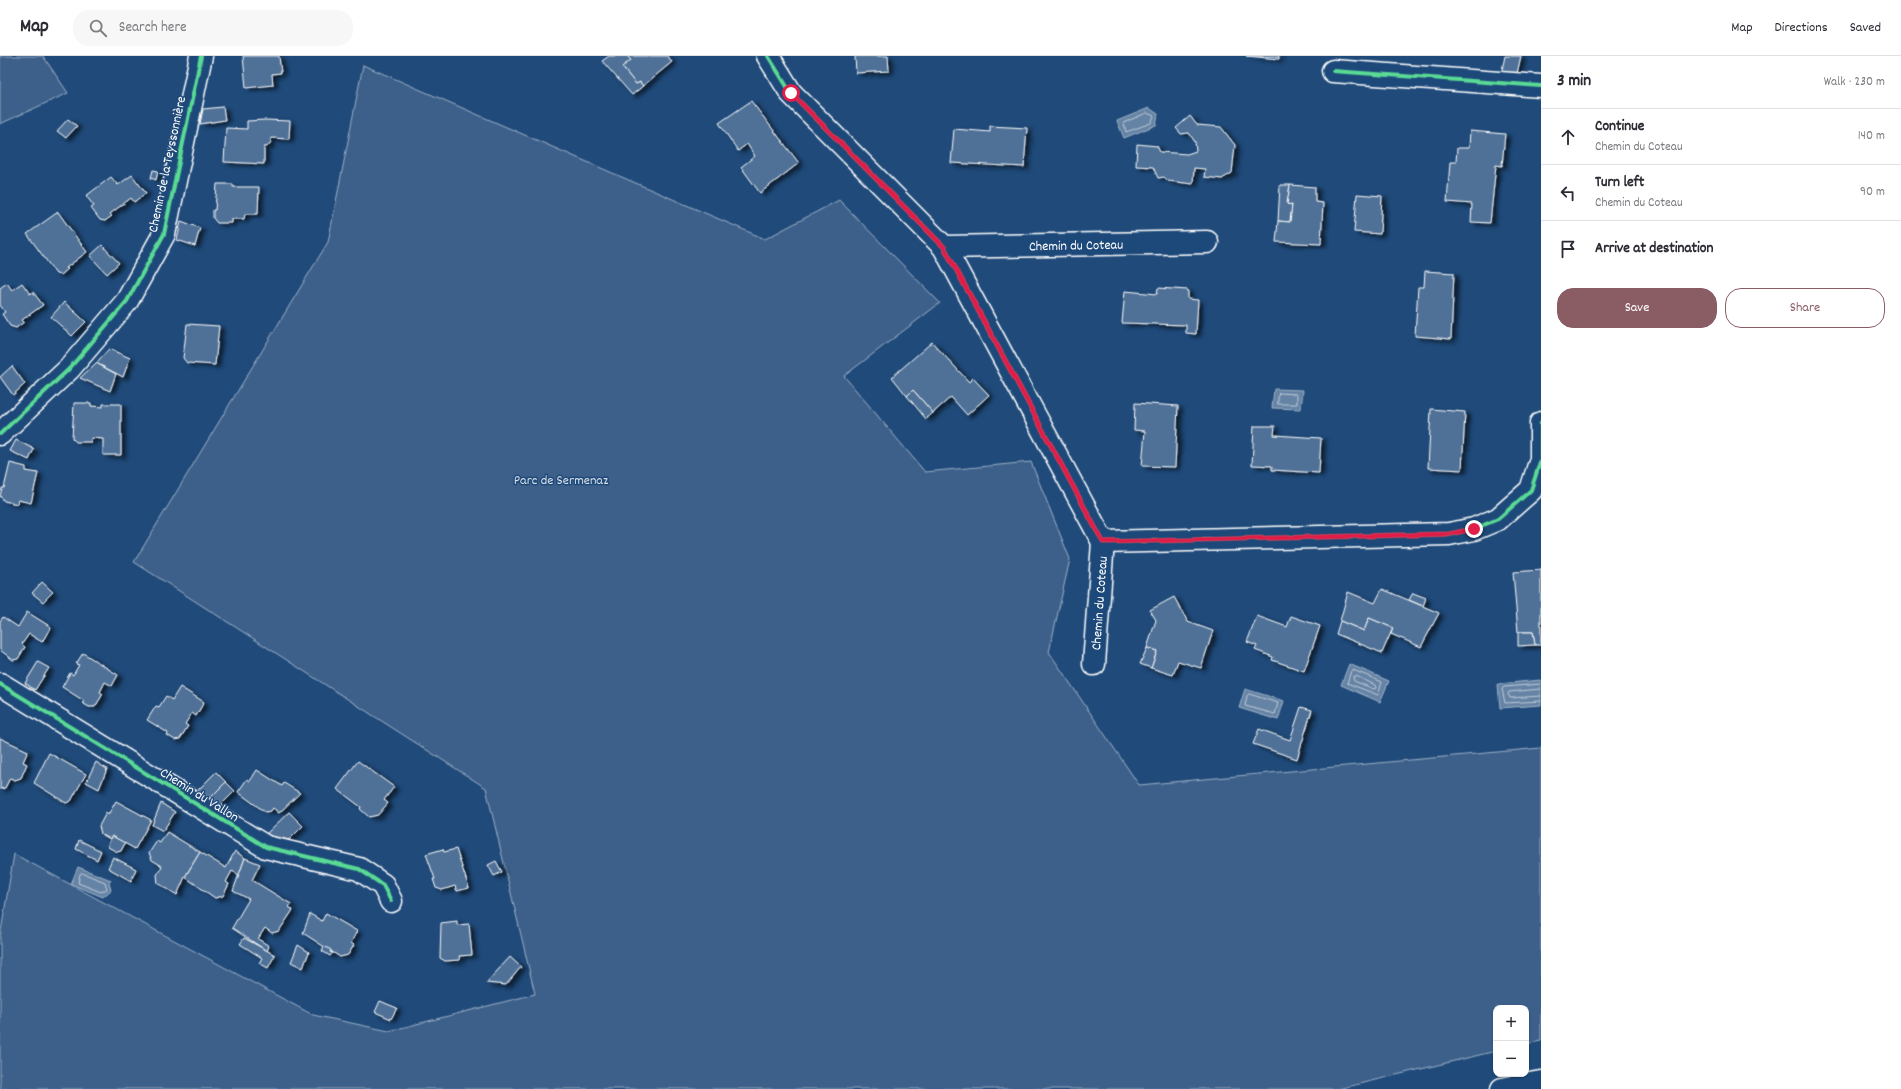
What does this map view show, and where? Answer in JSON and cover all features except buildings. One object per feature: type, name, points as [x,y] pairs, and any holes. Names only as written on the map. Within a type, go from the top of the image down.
[{"type":"main road","name":"Chemin de la Teyssonnière","points":[[0,434],[69,369],[127,301],[164,234],[201,56]]},
{"type":"main road","name":"Chemin du Coteau","points":[[768,56],[791,93],[944,247],[1103,542],[1094,664]]},
{"type":"main road","points":[[1333,70],[1541,86]]},
{"type":"main road","name":"Chemin du Coteau","points":[[944,247],[1207,242]]},
{"type":"main road","name":"Chemin du Coteau","points":[[1103,542],[1449,534],[1474,529],[1498,519],[1531,490],[1541,459],[1541,423]]},
{"type":"main road","name":"Chemin du Vallon","points":[[0,684],[266,847],[359,869],[383,885],[391,901]]},
{"type":"main road","points":[[1502,1089],[1541,1082]]},
{"type":"green space","points":[[0,56],[43,56],[68,93],[0,124]]},
{"type":"green space","name":"Parc de Sermenaz","points":[[363,65],[765,239],[839,200],[940,303],[844,376],[925,472],[1031,462],[1070,559],[1049,652],[1139,785],[1541,748],[1541,1041],[1529,1043],[1529,1005],[1493,1005],[1493,1052],[1338,1089],[0,1089],[0,937],[14,854],[313,1015],[389,1031],[535,994],[486,788],[134,562],[328,242]]},
{"type":"water","points":[[1149,108],[1158,114],[1156,125],[1124,138],[1117,121]]},
{"type":"water","points":[[1274,389],[1303,390],[1301,409],[1272,408]]},
{"type":"water","points":[[1349,664],[1389,681],[1380,702],[1341,685]]},
{"type":"water","points":[[1541,680],[1541,705],[1500,708],[1498,684]]},
{"type":"water","points":[[1245,689],[1284,701],[1278,720],[1239,708]]},
{"type":"water","points":[[78,867],[111,880],[109,883],[111,890],[103,897],[71,884]]},
{"type":"cycle path","points":[[0,434],[69,369],[127,301],[164,234],[201,56]]},
{"type":"cycle path","points":[[768,56],[791,93],[944,247],[1103,542],[1449,534],[1474,529],[1498,519],[1531,490],[1541,459],[1541,423]]},
{"type":"cycle path","points":[[1333,71],[1541,86]]},
{"type":"cycle path","points":[[0,684],[266,847],[359,869],[383,885],[391,901]]},
{"type":"route","points":[[791,93],[944,247],[1103,542],[1449,534],[1474,529]]}]
